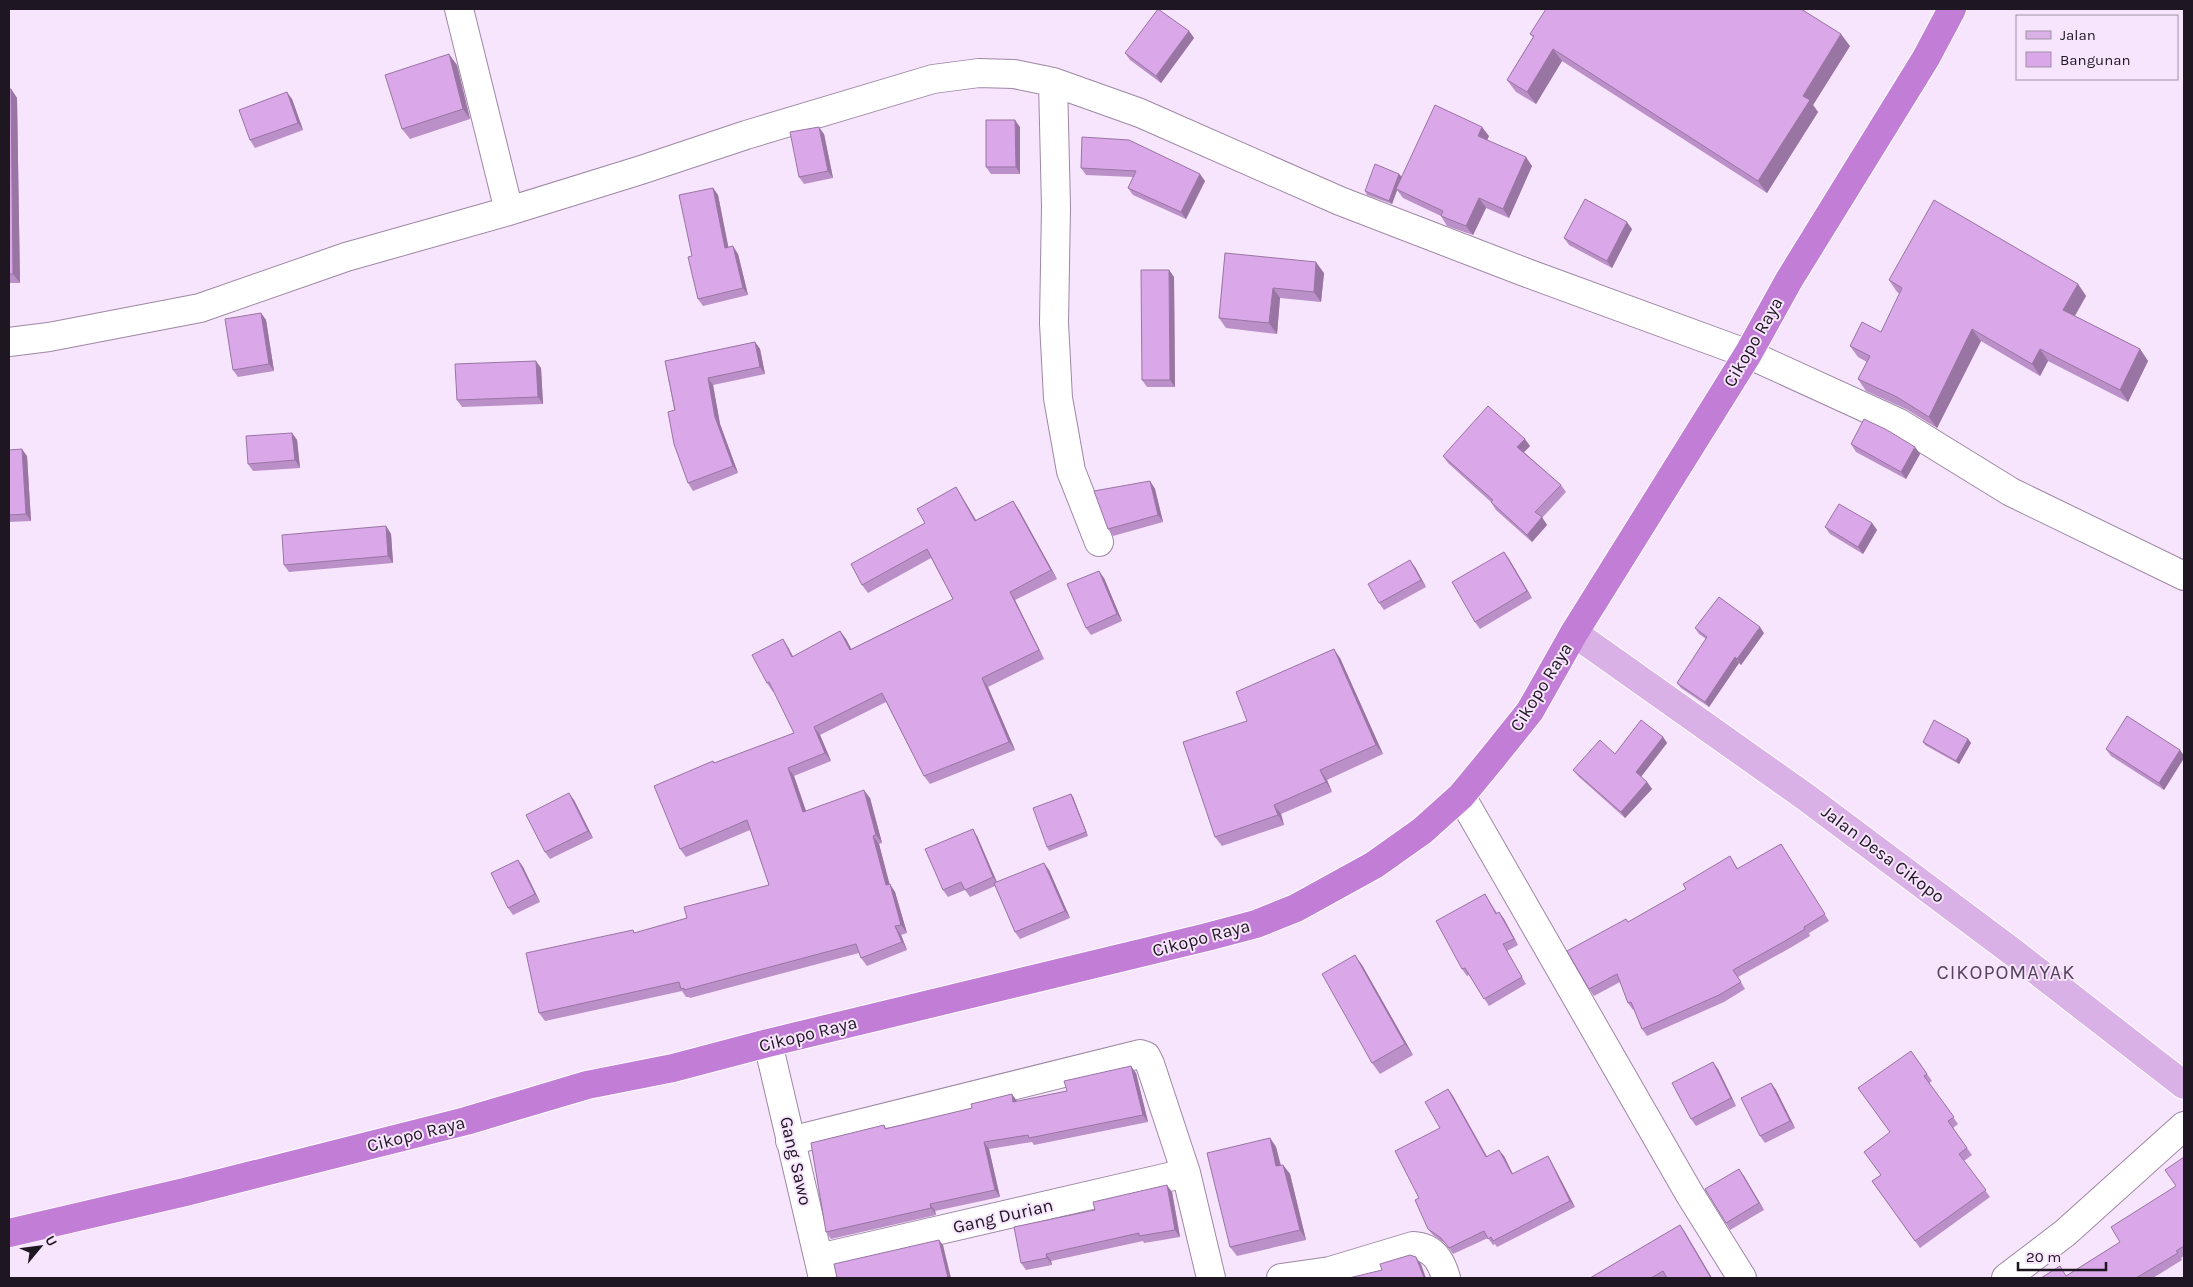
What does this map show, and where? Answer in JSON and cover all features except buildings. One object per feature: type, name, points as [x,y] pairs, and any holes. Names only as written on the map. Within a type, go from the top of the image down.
[{"type":"highway","name":"Cikopo Raya","points":[[9,1233],[185,1192],[466,1121],[587,1085],[673,1068],[1256,924],[1296,908],[1374,865],[1422,831],[1461,796],[1530,711],[1574,634],[1748,354],[1789,280],[1926,58],[1952,9]]},
{"type":"main road","name":"Jalan Desa Cikopo","points":[[1574,634],[1807,798],[2014,953],[2184,1085]]},
{"type":"street","points":[[459,9],[509,211]]},
{"type":"street","points":[[9,342],[49,338],[200,308],[346,257],[509,211],[755,132],[933,79],[979,73],[1014,74],[1053,82],[1140,113],[1340,202],[1527,274],[1748,354],[1899,423],[2011,492],[2184,576]]},
{"type":"street","points":[[1053,82],[1056,208],[1054,323],[1058,398],[1071,471],[1099,542]]},
{"type":"street","points":[[1461,796],[1689,1193],[1742,1278]]},
{"type":"street","name":"Gang Sawo","points":[[768,1043],[821,1268]]},
{"type":"street","points":[[790,1141],[1140,1054],[1146,1056],[1150,1064],[1186,1173],[1211,1278]]},
{"type":"street","points":[[2006,1278],[2072,1226],[2184,1126]]},
{"type":"street","name":"Gang Durian","points":[[821,1268],[1186,1173]]},
{"type":"street","points":[[1281,1278],[1331,1275],[1413,1246],[1428,1248],[1437,1257],[1446,1278]]},
{"type":"district","name":"CIKOPOMAYAK","points":[[2006,972]]}]
